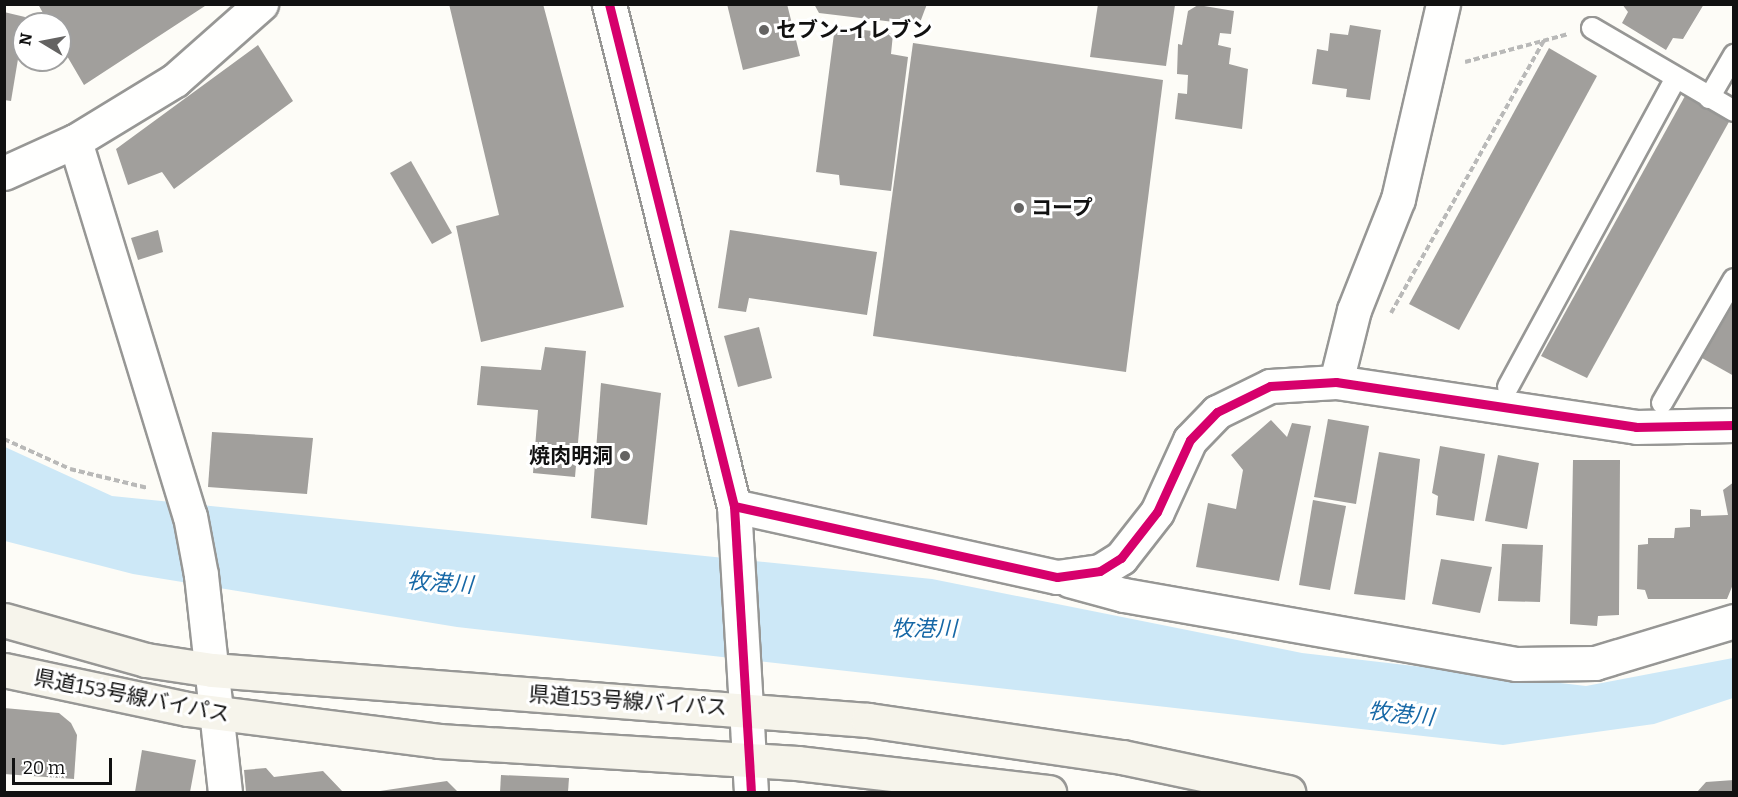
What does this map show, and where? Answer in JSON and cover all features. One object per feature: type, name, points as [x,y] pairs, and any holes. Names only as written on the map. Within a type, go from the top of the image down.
[{"type":"main road","name":"県道153号線バイパス","points":[[4,620],[146,660],[212,670],[746,709],[1037,743],[1288,792]]},
{"type":"main road","name":"県道153号線バイパス","points":[[4,670],[216,714],[439,741],[748,760],[1049,792]]},
{"type":"street","points":[[4,173],[75,141],[175,80],[261,4]]},
{"type":"street","points":[[609,4],[734,506],[751,792]]},
{"type":"street","points":[[1336,382],[1354,310],[1398,199],[1443,4]]},
{"type":"street","points":[[75,141],[186,504],[205,611],[225,792]]},
{"type":"street","points":[[1057,577],[1101,571],[1121,558],[1158,512],[1190,440],[1217,412],[1270,386],[1336,382],[1636,427],[1734,425]]},
{"type":"street","points":[[734,506],[1057,577],[1124,595],[1516,664],[1595,663],[1734,621]]},
{"type":"lane","points":[[1592,28],[1734,111]]},
{"type":"lane","points":[[1709,98],[1734,55]]},
{"type":"lane","points":[[1508,387],[1676,78]]},
{"type":"lane","points":[[1662,403],[1734,279]]},
{"type":"path","points":[[1427,72],[1592,28]]},
{"type":"path","points":[[1386,316],[1395,310],[1544,40]]},
{"type":"path","points":[[4,439],[70,469],[138,487],[186,504]]},
{"type":"water","name":"牧港川","points":[[5,447],[112,496],[932,579],[1302,653],[1586,686],[1733,658],[1733,698],[1654,724],[1503,745],[457,627],[133,574],[5,541]]},
{"type":"building","points":[[38,4],[208,4],[84,85],[72,64],[72,12],[42,12]]},
{"type":"building","points":[[449,4],[543,4],[624,307],[481,342],[456,226],[499,215]]},
{"type":"building","name":"セブン-イレブン","points":[[727,4],[787,4],[800,56],[743,70]]},
{"type":"building","points":[[814,4],[927,4],[919,25],[819,13]]},
{"type":"building","points":[[1098,4],[1175,5],[1166,66],[1090,57]]},
{"type":"building","points":[[1622,4],[1704,4],[1683,39],[1673,38],[1666,50],[1622,23],[1628,12]]},
{"type":"building","points":[[1198,5],[1234,11],[1231,34],[1220,33],[1218,45],[1231,48],[1229,64],[1248,69],[1242,129],[1175,119],[1178,93],[1187,94],[1188,75],[1177,74],[1178,44],[1182,45],[1188,11]]},
{"type":"building","points":[[4,12],[12,14],[12,72],[16,72],[11,101],[4,100]]},
{"type":"building","points":[[1350,25],[1381,30],[1370,100],[1346,97],[1347,89],[1312,84],[1317,49],[1328,51],[1330,33],[1348,35]]},
{"type":"building","points":[[835,26],[893,34],[891,54],[908,57],[891,191],[840,185],[839,175],[816,172]]},
{"type":"building","name":"コープ","points":[[913,43],[1163,80],[1126,372],[873,336]]},
{"type":"building","points":[[258,45],[293,101],[174,189],[162,172],[128,185],[116,149]]},
{"type":"building","points":[[1549,48],[1597,76],[1459,330],[1409,304]]},
{"type":"building","points":[[1685,96],[1730,120],[1587,378],[1541,356]]},
{"type":"building","points":[[411,161],[452,233],[432,244],[390,173]]},
{"type":"building","points":[[158,230],[163,252],[138,260],[131,238]]},
{"type":"building","points":[[730,230],[877,252],[867,315],[749,298],[746,312],[718,308]]},
{"type":"building","points":[[1734,303],[1734,376],[1702,358]]},
{"type":"building","points":[[759,327],[772,378],[738,387],[724,336]]},
{"type":"building","points":[[545,347],[586,351],[575,477],[533,473],[538,410],[477,405],[481,366],[541,370]]},
{"type":"building","name":"焼肉明洞","points":[[601,383],[661,393],[647,525],[591,518]]},
{"type":"building","points":[[1328,419],[1369,426],[1356,504],[1314,497]]},
{"type":"building","points":[[1271,420],[1287,437],[1292,423],[1311,426],[1279,581],[1196,567],[1208,503],[1236,509],[1243,470],[1231,455]]},
{"type":"building","points":[[212,432],[313,438],[307,494],[208,487]]},
{"type":"building","points":[[1440,446],[1485,454],[1474,521],[1436,515],[1438,496],[1432,493]]},
{"type":"building","points":[[1379,452],[1420,459],[1405,600],[1354,594]]},
{"type":"building","points":[[1498,455],[1539,463],[1527,529],[1485,521]]},
{"type":"building","points":[[1573,460],[1620,460],[1619,615],[1598,616],[1597,626],[1570,624]]},
{"type":"building","points":[[1734,482],[1734,582],[1727,599],[1648,599],[1645,590],[1637,589],[1638,545],[1648,544],[1648,538],[1674,538],[1675,528],[1690,527],[1690,509],[1701,510],[1701,516],[1728,515],[1723,490]]},
{"type":"building","points":[[1313,500],[1346,506],[1330,590],[1299,585]]},
{"type":"building","points":[[1502,544],[1543,545],[1540,602],[1498,601]]},
{"type":"building","points":[[1441,559],[1492,567],[1480,613],[1432,604]]},
{"type":"building","points":[[4,708],[59,713],[71,723],[77,735],[74,779],[4,774]]},
{"type":"building","points":[[142,750],[196,760],[190,792],[135,792]]},
{"type":"building","points":[[266,768],[274,777],[323,771],[343,792],[246,792],[244,770]]},
{"type":"building","points":[[501,775],[569,778],[568,792],[500,792]]},
{"type":"building","points":[[1734,780],[1734,792],[1697,792],[1706,782]]},
{"type":"building","points":[[447,781],[458,792],[380,792],[380,791]]},
{"type":"cycle path","points":[[609,4],[734,506],[751,792]]},
{"type":"cycle path","points":[[734,506],[1057,577],[1100,571],[1121,558],[1157,512],[1190,440],[1217,412],[1270,386],[1336,382],[1636,427],[1734,425]]},
{"type":"place","name":"セブン-イレブン","points":[[764,30]]},
{"type":"place","name":"コープ","points":[[1019,208]]},
{"type":"place","name":"焼肉明洞","points":[[625,456]]}]
